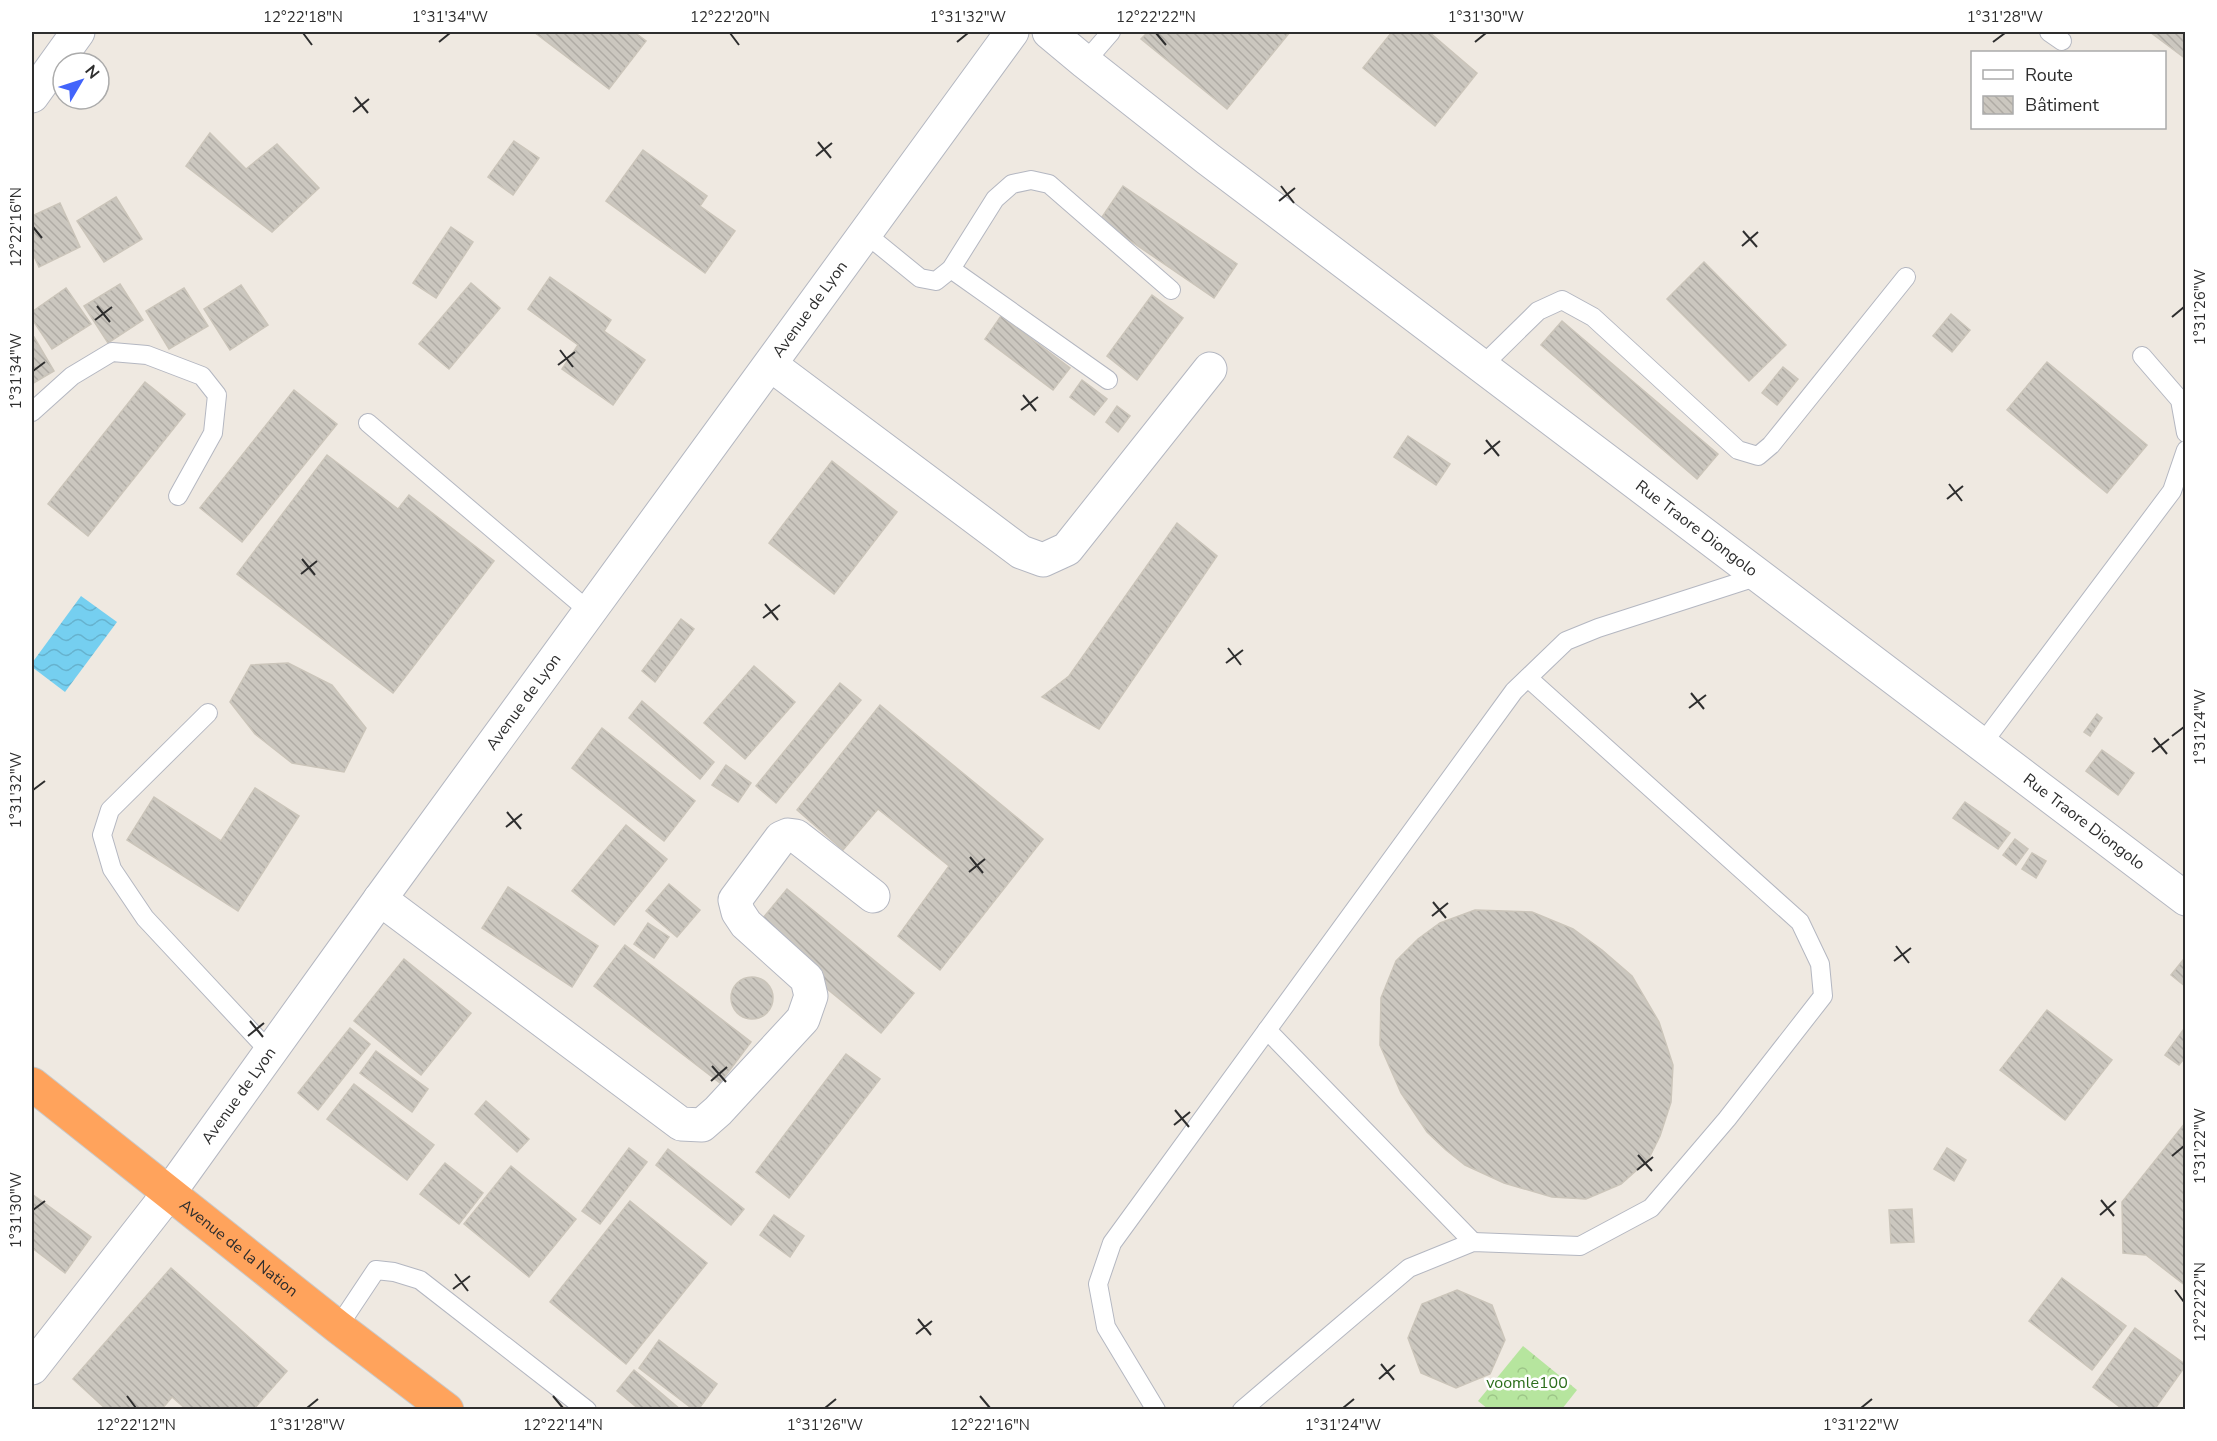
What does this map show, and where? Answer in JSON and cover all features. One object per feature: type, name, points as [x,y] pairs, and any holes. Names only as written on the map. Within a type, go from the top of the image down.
[{"type":"highway","name":"Avenue de la Nation","points":[[32,1084],[338,1327],[447,1410]]},
{"type":"street","points":[[32,96],[78,32]]},
{"type":"street","name":"Avenue de Lyon","points":[[32,1368],[169,1193],[380,899],[1012,32]]},
{"type":"street","name":"Rue Traore Diongolo","points":[[1049,32],[1208,159],[2186,899]]},
{"type":"street","points":[[771,365],[1021,552],[1043,560],[1067,549],[1210,369]]},
{"type":"street","points":[[380,899],[681,1124],[702,1125],[718,1112],[803,1019],[811,996],[807,979],[746,924],[738,912],[735,900],[781,838],[788,835],[796,836],[873,896]]},
{"type":"lane","points":[[1085,62],[1111,32]]},
{"type":"lane","points":[[866,234],[920,278],[936,281],[951,269],[995,199],[1012,184],[1031,180],[1049,184],[1171,290]]},
{"type":"lane","points":[[951,269],[1108,380]]},
{"type":"lane","points":[[1482,366],[1538,311],[1562,300],[1593,317],[1738,450],[1758,456],[1771,444],[1906,277]]},
{"type":"lane","points":[[32,412],[72,376],[112,352],[147,355],[202,376],[217,395],[213,433],[178,496]]},
{"type":"lane","points":[[2142,356],[2180,400],[2186,433]]},
{"type":"lane","points":[[368,423],[590,612]]},
{"type":"lane","points":[[1982,744],[2172,491],[2186,450]]},
{"type":"lane","points":[[1156,1410],[1106,1327],[1098,1284],[1112,1243],[1514,691],[1566,641],[1598,628],[1759,576]]},
{"type":"lane","points":[[1242,1410],[1408,1268],[1473,1242],[1580,1246],[1651,1208],[1727,1119],[1823,996],[1820,964],[1800,922],[1528,678]]},
{"type":"lane","points":[[208,713],[110,810],[102,835],[112,869],[145,918],[270,1052]]},
{"type":"lane","points":[[1267,1030],[1473,1242]]},
{"type":"lane","points":[[338,1327],[376,1270],[394,1272],[420,1280],[587,1410]]},
{"type":"green space","name":"voomle100","points":[[1523,1346],[1577,1390],[1562,1409],[1488,1409],[1478,1401]]},
{"type":"water","points":[[81,596],[117,622],[65,692],[32,667],[32,663]]},
{"type":"building","points":[[534,32],[634,32],[646,41],[609,89]]},
{"type":"building","points":[[1148,32],[1290,32],[1227,109],[1141,39]]},
{"type":"building","points":[[1392,32],[1429,32],[1477,73],[1435,126],[1363,68]]},
{"type":"building","points":[[2150,32],[2186,32],[2186,59]]},
{"type":"building","points":[[210,133],[246,169],[277,144],[319,188],[272,232],[186,166]]},
{"type":"building","points":[[514,141],[539,158],[513,195],[488,177]]},
{"type":"building","points":[[643,150],[707,196],[700,206],[735,231],[705,273],[606,201]]},
{"type":"building","points":[[1123,186],[1237,264],[1214,298],[1100,220]]},
{"type":"building","points":[[116,197],[142,239],[104,262],[77,221]]},
{"type":"building","points":[[60,203],[80,247],[39,267],[32,252],[32,216]]},
{"type":"building","points":[[451,227],[473,242],[436,298],[413,283]]},
{"type":"building","points":[[1704,262],[1786,345],[1749,381],[1667,299]]},
{"type":"building","points":[[550,277],[611,320],[604,331],[645,360],[613,405],[562,369],[578,345],[528,309]]},
{"type":"building","points":[[471,283],[500,308],[449,369],[419,344]]},
{"type":"building","points":[[120,284],[143,320],[108,343],[84,306]]},
{"type":"building","points":[[241,285],[268,325],[230,350],[204,309]]},
{"type":"building","points":[[66,288],[91,324],[52,349],[32,319],[32,312]]},
{"type":"building","points":[[184,288],[208,326],[169,349],[146,311]]},
{"type":"building","points":[[1152,295],[1183,318],[1137,380],[1107,356]]},
{"type":"building","points":[[1951,314],[1970,330],[1952,352],[1933,336]]},
{"type":"building","points":[[1001,316],[1070,368],[1053,390],[985,339]]},
{"type":"building","points":[[1562,321],[1718,454],[1697,479],[1541,345]]},
{"type":"building","points":[[34,337],[54,371],[32,384],[32,338]]},
{"type":"building","points":[[2047,362],[2147,445],[2107,493],[2007,410]]},
{"type":"building","points":[[1783,367],[1798,379],[1777,405],[1762,393]]},
{"type":"building","points":[[1082,380],[1107,399],[1094,415],[1070,397]]},
{"type":"building","points":[[145,382],[185,414],[88,536],[48,504]]},
{"type":"building","points":[[294,390],[337,424],[242,542],[200,508]]},
{"type":"building","points":[[1117,406],[1130,416],[1118,432],[1106,422]]},
{"type":"building","points":[[1408,436],[1450,464],[1436,485],[1394,457]]},
{"type":"building","points":[[327,455],[398,509],[409,495],[494,561],[393,693],[237,574]]},
{"type":"building","points":[[832,461],[897,512],[834,594],[769,543]]},
{"type":"building","points":[[1177,523],[1217,556],[1099,729],[1042,697],[1069,676]]},
{"type":"building","points":[[681,619],[694,629],[655,682],[642,671]]},
{"type":"building","points":[[288,663],[332,685],[366,728],[344,772],[292,763],[255,734],[230,702],[251,665]]},
{"type":"building","points":[[754,666],[795,702],[745,759],[704,723]]},
{"type":"building","points":[[840,683],[861,700],[776,803],[756,786]]},
{"type":"building","points":[[642,701],[714,762],[700,779],[629,718]]},
{"type":"building","points":[[880,705],[1043,839],[940,970],[898,936],[949,866],[878,809],[843,850],[797,810]]},
{"type":"building","points":[[2097,714],[2102,718],[2090,736],[2084,732]]},
{"type":"building","points":[[602,728],[695,801],[664,841],[572,768]]},
{"type":"building","points":[[2102,750],[2134,773],[2118,795],[2086,771]]},
{"type":"building","points":[[726,765],[751,783],[738,802],[712,785]]},
{"type":"building","points":[[255,788],[299,816],[238,911],[127,840],[154,797],[221,841]]},
{"type":"building","points":[[1965,802],[2010,833],[1998,849],[1953,818]]},
{"type":"building","points":[[626,825],[667,859],[614,925],[572,891]]},
{"type":"building","points":[[2015,839],[2028,849],[2016,865],[2003,855]]},
{"type":"building","points":[[2032,853],[2046,861],[2036,878],[2022,869]]},
{"type":"building","points":[[669,884],[700,910],[677,937],[646,911]]},
{"type":"building","points":[[508,887],[598,946],[572,987],[482,928]]},
{"type":"building","points":[[787,889],[914,993],[881,1033],[754,929]]},
{"type":"building","points":[[1475,910],[1532,912],[1573,929],[1632,976],[1659,1022],[1673,1065],[1671,1102],[1660,1136],[1648,1160],[1621,1184],[1586,1199],[1552,1197],[1504,1183],[1465,1165],[1446,1150],[1427,1132],[1401,1093],[1380,1045],[1381,998],[1396,961],[1418,939],[1440,923]]},
{"type":"building","points":[[648,923],[669,937],[654,958],[634,944]]},
{"type":"building","points":[[625,945],[751,1042],[720,1083],[594,986]]},
{"type":"building","points":[[404,959],[471,1013],[421,1075],[354,1021]]},
{"type":"building","points":[[2183,960],[2186,962],[2186,987],[2171,975]]},
{"type":"building","points":[[752,977],[767,983],[773,998],[767,1013],[752,1019],[737,1013],[731,998],[737,983]]},
{"type":"building","points":[[2047,1010],[2112,1060],[2065,1120],[2000,1070]]},
{"type":"building","points":[[2186,1026],[2186,1056],[2179,1065],[2165,1055]]},
{"type":"building","points":[[350,1028],[370,1044],[318,1110],[298,1093]]},
{"type":"building","points":[[376,1051],[428,1089],[412,1112],[360,1073]]},
{"type":"building","points":[[846,1054],[880,1079],[789,1198],[756,1172]]},
{"type":"building","points":[[354,1084],[434,1145],[407,1180],[327,1119]]},
{"type":"building","points":[[486,1101],[529,1139],[517,1152],[475,1114]]},
{"type":"building","points":[[2186,1122],[2186,1286],[2146,1255],[2123,1253],[2122,1202]]},
{"type":"building","points":[[629,1148],[647,1162],[600,1224],[582,1211]]},
{"type":"building","points":[[1947,1148],[1966,1160],[1954,1181],[1934,1169]]},
{"type":"building","points":[[668,1149],[744,1209],[731,1225],[656,1165]]},
{"type":"building","points":[[445,1163],[483,1193],[459,1224],[420,1194]]},
{"type":"building","points":[[511,1166],[576,1219],[529,1277],[464,1224]]},
{"type":"building","points":[[32,1194],[91,1237],[65,1273],[32,1248]]},
{"type":"building","points":[[630,1201],[707,1263],[626,1364],[550,1302]]},
{"type":"building","points":[[1912,1209],[1914,1242],[1891,1243],[1889,1210]]},
{"type":"building","points":[[774,1215],[804,1236],[790,1257],[760,1235]]},
{"type":"building","points":[[171,1268],[287,1371],[253,1410],[187,1410],[172,1397],[161,1410],[107,1410],[73,1379]]},
{"type":"building","points":[[2062,1278],[2126,1326],[2092,1370],[2029,1321]]},
{"type":"building","points":[[1457,1290],[1492,1305],[1505,1340],[1490,1374],[1456,1388],[1421,1373],[1408,1338],[1422,1304]]},
{"type":"building","points":[[2135,1328],[2186,1365],[2154,1410],[2124,1410],[2093,1387]]},
{"type":"building","points":[[659,1340],[717,1384],[698,1410],[694,1410],[639,1368]]},
{"type":"building","points":[[634,1370],[681,1410],[640,1410],[617,1391]]}]
